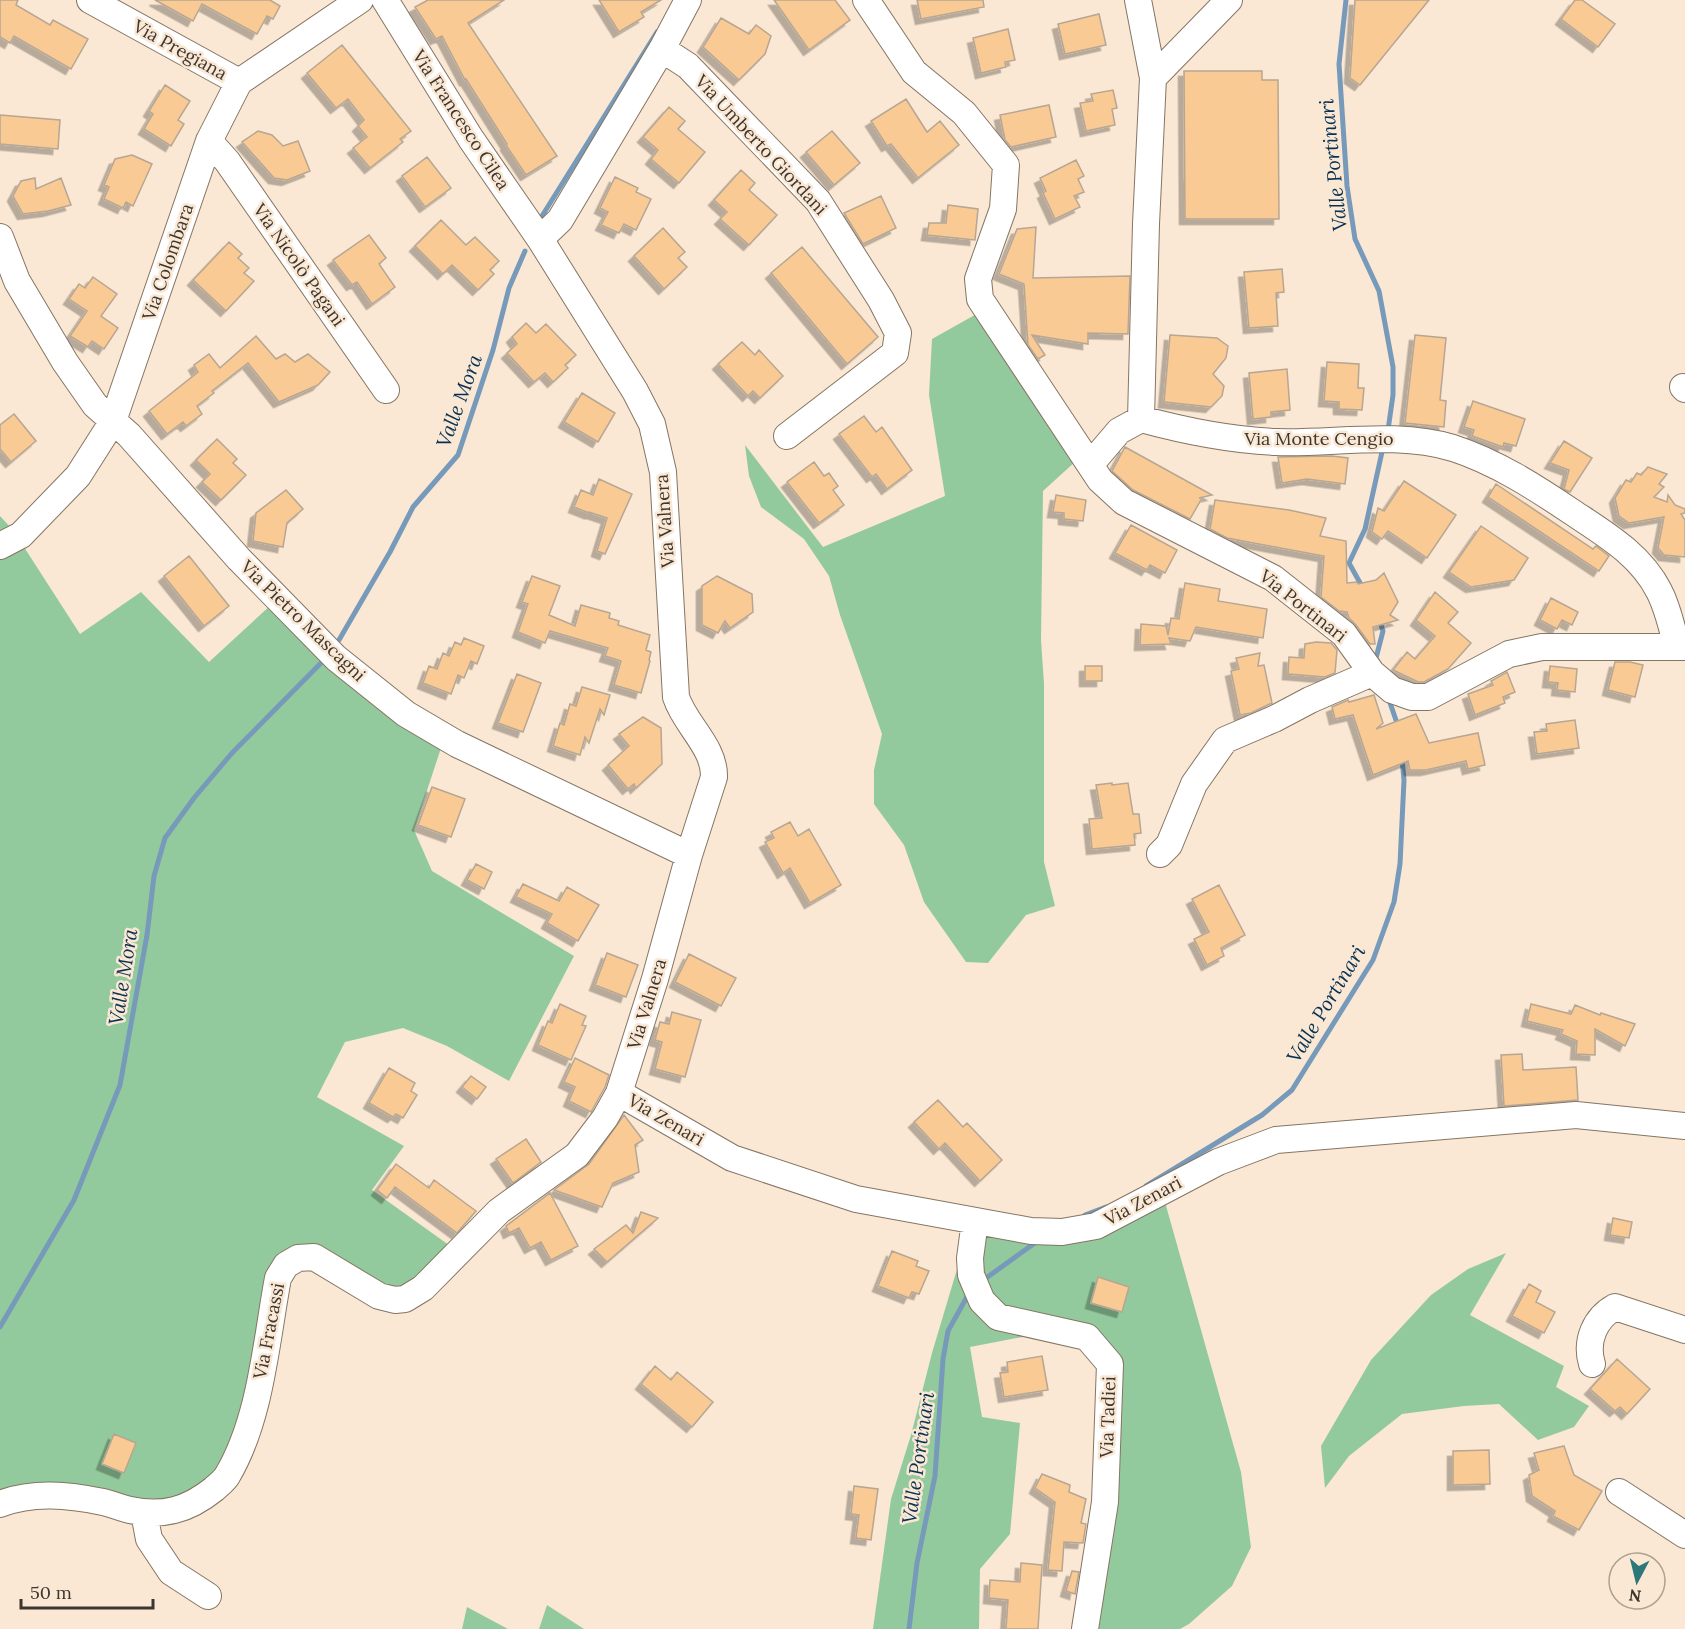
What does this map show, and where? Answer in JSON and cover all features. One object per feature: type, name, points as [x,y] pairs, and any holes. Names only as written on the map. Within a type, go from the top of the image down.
[{"type":"street","name":"Via Pregiana","points":[[90,0],[239,82]]},
{"type":"street","name":"Via Colombara","points":[[0,546],[21,535],[78,476],[113,421],[209,141],[239,82],[360,0]]},
{"type":"street","name":"Via Francesco Cilea","points":[[385,0],[471,139],[540,239]]},
{"type":"street","points":[[540,239],[560,220],[662,49],[688,0]]},
{"type":"street","name":"Via Portinari","points":[[866,0],[914,72],[964,113],[1006,165],[1003,209],[978,279],[980,299],[1100,480],[1124,502],[1273,578],[1344,634],[1372,673],[1392,690],[1413,697],[1428,698],[1509,654],[1520,651],[1542,647],[1681,647]]},
{"type":"street","points":[[1090,465],[1119,431],[1141,419],[1146,224],[1153,78],[1138,0]]},
{"type":"street","points":[[1153,78],[1229,0]]},
{"type":"street","name":"Via Umberto Giordani","points":[[662,49],[688,66],[818,201],[881,300],[898,333],[895,352],[787,436]]},
{"type":"street","name":"Via Nicolò Pagani","points":[[209,141],[226,161],[386,390]]},
{"type":"street","name":"Via Pietro Mascagni","points":[[0,237],[17,281],[65,362],[95,405],[129,435],[239,560],[336,658],[406,714],[457,744],[688,855]]},
{"type":"street","name":"Via Valnera","points":[[540,239],[636,391],[652,424],[663,472],[676,697],[680,710],[709,753],[715,766],[714,777],[688,855],[655,980],[619,1093]]},
{"type":"street","name":"Via Monte Cengio","points":[[1141,419],[1173,428],[1240,440],[1311,442],[1399,440],[1451,448],[1497,465],[1624,546],[1659,589],[1681,647]]},
{"type":"street","points":[[1160,854],[1168,845],[1194,784],[1225,740],[1372,673]]},
{"type":"street","name":"Via Zenari","points":[[619,1093],[732,1158],[856,1198],[1044,1232],[1078,1230],[1096,1226],[1218,1162],[1276,1140],[1576,1115],[1685,1126]]},
{"type":"street","name":"Via Fracassi","points":[[0,1504],[39,1495],[105,1502],[144,1513],[167,1513],[185,1508],[205,1497],[226,1478],[248,1431],[256,1402],[278,1278],[285,1265],[298,1258],[314,1257],[379,1296],[395,1300],[405,1299],[423,1288],[499,1211],[578,1155],[605,1118],[619,1093]]},
{"type":"street","name":"Via Tadiei","points":[[975,1221],[970,1258],[971,1275],[982,1301],[998,1317],[1087,1337],[1110,1364],[1105,1502],[1085,1629]]},
{"type":"street","points":[[1592,1364],[1590,1346],[1597,1322],[1606,1312],[1615,1307],[1685,1330]]},
{"type":"street","points":[[1619,1492],[1685,1535]]},
{"type":"street","points":[[144,1513],[149,1539],[171,1572],[207,1596]]},
{"type":"green space","points":[[980,312],[1076,461],[1043,491],[1041,640],[1044,684],[1044,862],[1055,906],[1026,915],[988,963],[966,962],[924,902],[904,845],[874,804],[874,770],[882,734],[840,615],[829,576],[804,539],[761,507],[749,476],[745,445],[823,547],[945,496],[929,395],[932,339]]},
{"type":"green space","points":[[0,516],[13,530],[80,634],[141,592],[209,662],[285,592],[441,748],[414,830],[432,871],[574,956],[509,1081],[447,1046],[403,1028],[345,1042],[317,1097],[404,1146],[372,1190],[453,1248],[403,1291],[386,1288],[299,1247],[279,1253],[270,1270],[249,1399],[220,1468],[194,1490],[173,1499],[150,1504],[0,1498]]},
{"type":"green space","points":[[1163,1195],[1241,1472],[1251,1547],[1232,1586],[1189,1624],[1180,1629],[1085,1629],[1104,1401],[1093,1357],[1060,1338],[1043,1333],[970,1347],[982,1417],[1020,1423],[1010,1534],[980,1569],[979,1629],[873,1629],[891,1499],[972,1219],[1042,1230]]},
{"type":"green space","points":[[1506,1253],[1470,1315],[1564,1366],[1556,1387],[1589,1406],[1574,1427],[1538,1440],[1499,1404],[1402,1414],[1349,1456],[1325,1488],[1321,1446],[1371,1360],[1431,1295],[1468,1269]]},
{"type":"green space","points":[[547,1605],[584,1629],[539,1629]]},
{"type":"green space","points":[[467,1607],[508,1629],[462,1629]]},
{"type":"building","points":[[0,0],[18,0],[16,5],[50,25],[53,20],[88,39],[71,69],[14,36],[10,43],[0,37]]},
{"type":"building","points":[[155,0],[270,0],[280,6],[273,19],[267,16],[257,34],[202,4],[193,21]]},
{"type":"building","points":[[428,0],[504,0],[468,23],[557,156],[526,175],[465,80],[442,36],[436,39],[415,7]]},
{"type":"building","points":[[599,0],[661,0],[641,12],[644,17],[619,32]]},
{"type":"building","points":[[774,0],[835,0],[850,20],[809,50]]},
{"type":"building","points":[[917,0],[983,0],[984,7],[921,19]]},
{"type":"building","points":[[1355,0],[1429,0],[1360,85],[1350,78]]},
{"type":"building","points":[[1575,0],[1582,0],[1615,24],[1598,47],[1561,19]]},
{"type":"building","points":[[1099,14],[1106,45],[1065,54],[1058,24]]},
{"type":"building","points":[[721,18],[749,34],[756,25],[771,36],[765,54],[739,80],[703,47]]},
{"type":"building","points":[[1008,29],[1015,60],[1005,62],[1006,67],[981,73],[973,38]]},
{"type":"building","points":[[342,45],[411,131],[400,139],[403,142],[370,168],[353,148],[367,137],[358,126],[364,120],[348,99],[336,108],[307,73]]},
{"type":"building","points":[[1184,71],[1262,71],[1262,80],[1278,80],[1279,219],[1185,219]]},
{"type":"building","points":[[165,85],[190,101],[178,120],[184,124],[171,146],[144,129],[153,114],[149,111]]},
{"type":"building","points":[[1113,90],[1117,108],[1112,109],[1115,125],[1086,131],[1080,103],[1093,101],[1091,94]]},
{"type":"building","points":[[906,99],[927,132],[940,121],[959,145],[918,178],[891,144],[887,146],[871,121]]},
{"type":"building","points":[[1049,105],[1056,137],[1011,147],[1005,140],[1000,115]]},
{"type":"building","points":[[669,107],[685,121],[678,129],[705,152],[679,183],[651,159],[658,150],[643,137]]},
{"type":"building","points":[[0,115],[60,120],[58,149],[0,144]]},
{"type":"building","points":[[258,131],[272,135],[283,146],[298,141],[310,171],[287,180],[274,178],[242,142]]},
{"type":"building","points":[[832,131],[860,163],[834,185],[806,152]]},
{"type":"building","points":[[132,155],[152,164],[133,206],[126,202],[123,208],[104,199],[109,187],[104,185],[115,159]]},
{"type":"building","points":[[427,157],[451,188],[425,207],[402,176]]},
{"type":"building","points":[[1076,160],[1084,176],[1078,179],[1084,192],[1074,196],[1080,207],[1055,219],[1043,193],[1046,191],[1040,178]]},
{"type":"building","points":[[741,170],[755,183],[749,190],[777,215],[749,245],[720,219],[727,212],[714,200]]},
{"type":"building","points":[[615,177],[638,188],[636,192],[651,199],[636,230],[624,224],[619,233],[601,225],[608,212],[600,208]]},
{"type":"building","points":[[35,178],[36,189],[61,178],[71,205],[23,214],[13,196],[21,181]]},
{"type":"building","points":[[881,196],[896,228],[863,244],[844,213]]},
{"type":"building","points":[[948,205],[978,209],[975,240],[927,235],[929,223],[946,223]]},
{"type":"building","points":[[441,220],[466,245],[475,237],[499,261],[490,270],[494,274],[478,290],[452,265],[443,274],[415,246]]},
{"type":"building","points":[[1036,227],[1033,278],[1130,276],[1128,334],[1088,333],[1088,344],[1032,335],[1045,355],[1038,359],[1028,345],[1024,284],[999,274],[1017,229]]},
{"type":"building","points":[[663,228],[685,252],[678,258],[687,267],[664,289],[634,256]]},
{"type":"building","points":[[369,235],[386,258],[379,264],[395,287],[372,304],[357,282],[352,285],[333,260]]},
{"type":"building","points":[[229,242],[242,254],[238,258],[249,268],[244,273],[254,281],[226,311],[193,280]]},
{"type":"building","points":[[802,247],[878,337],[847,364],[771,273]]},
{"type":"building","points":[[1282,269],[1284,292],[1276,293],[1278,326],[1249,328],[1244,272]]},
{"type":"building","points":[[93,277],[117,294],[101,316],[118,328],[104,349],[92,341],[88,347],[70,336],[87,311],[69,299],[79,284],[85,288]]},
{"type":"building","points":[[526,323],[536,333],[546,324],[576,355],[565,365],[568,368],[553,382],[545,373],[534,382],[507,353],[517,344],[512,337]]},
{"type":"building","points":[[1170,335],[1217,338],[1228,346],[1226,358],[1213,374],[1224,386],[1222,396],[1211,407],[1164,402]]},
{"type":"building","points":[[1415,335],[1446,338],[1440,400],[1446,401],[1444,427],[1405,423]]},
{"type":"building","points":[[256,336],[276,359],[285,354],[295,362],[308,354],[330,372],[318,385],[279,402],[248,363],[197,406],[202,414],[186,426],[183,422],[167,434],[149,411],[198,372],[194,365],[209,354],[220,368]]},
{"type":"building","points":[[742,342],[755,355],[759,350],[783,376],[760,398],[753,391],[748,396],[718,364]]},
{"type":"building","points":[[1327,362],[1359,364],[1358,388],[1364,388],[1362,410],[1339,409],[1339,402],[1324,401]]},
{"type":"building","points":[[1287,369],[1290,410],[1271,412],[1271,417],[1253,419],[1249,373]]},
{"type":"building","points":[[582,393],[615,413],[598,442],[564,422]]},
{"type":"building","points":[[1473,401],[1525,419],[1516,446],[1504,443],[1503,447],[1472,436],[1474,430],[1464,427]]},
{"type":"building","points":[[14,414],[36,441],[11,462],[0,449],[0,425]]},
{"type":"building","points":[[864,416],[876,432],[882,427],[912,470],[887,489],[876,474],[872,477],[839,434]]},
{"type":"building","points":[[217,439],[237,459],[233,463],[246,475],[221,500],[202,482],[210,474],[196,460]]},
{"type":"building","points":[[1564,441],[1592,458],[1570,492],[1564,489],[1569,470],[1550,463]]},
{"type":"building","points":[[1125,447],[1212,495],[1199,498],[1202,498],[1190,519],[1133,490],[1112,471]]},
{"type":"building","points":[[1278,457],[1348,458],[1345,484],[1307,479],[1282,483]]},
{"type":"building","points":[[814,462],[824,476],[829,473],[838,486],[833,490],[844,505],[819,523],[787,482]]},
{"type":"building","points":[[1648,467],[1667,474],[1659,484],[1664,487],[1654,497],[1667,502],[1668,495],[1675,505],[1685,509],[1685,513],[1681,514],[1685,520],[1685,557],[1664,555],[1658,548],[1664,517],[1629,523],[1619,516],[1615,498],[1626,480],[1631,482],[1637,473],[1641,475]]},
{"type":"building","points":[[599,479],[632,494],[605,554],[597,551],[607,518],[574,507],[581,490],[593,495]]},
{"type":"building","points":[[1404,481],[1456,515],[1427,558],[1388,531],[1382,539],[1372,532],[1378,508],[1384,511]]},
{"type":"building","points":[[1496,484],[1593,549],[1596,546],[1609,556],[1599,571],[1488,497]]},
{"type":"building","points":[[286,490],[303,509],[287,523],[283,547],[253,541],[256,513]]},
{"type":"building","points":[[1056,495],[1086,500],[1083,521],[1064,519],[1064,513],[1053,512]]},
{"type":"building","points":[[1215,500],[1289,510],[1326,518],[1320,536],[1346,541],[1347,583],[1357,582],[1358,584],[1376,580],[1384,573],[1398,602],[1390,615],[1398,620],[1373,627],[1375,644],[1370,644],[1349,618],[1347,612],[1339,611],[1321,597],[1324,556],[1227,538],[1210,529]]},
{"type":"building","points":[[1131,525],[1177,550],[1165,573],[1150,565],[1147,570],[1115,553]]},
{"type":"building","points":[[1481,526],[1528,558],[1514,580],[1471,587],[1449,572]]},
{"type":"building","points":[[189,556],[229,606],[204,626],[164,576]]},
{"type":"building","points":[[532,576],[560,586],[549,615],[575,626],[581,605],[610,613],[609,618],[619,621],[618,625],[650,635],[646,650],[651,652],[650,661],[641,693],[614,685],[621,661],[605,656],[608,648],[550,631],[545,643],[518,632],[528,604],[522,602]]},
{"type":"building","points":[[717,576],[752,594],[753,612],[730,628],[725,621],[718,633],[702,625],[702,586]]},
{"type":"building","points":[[1185,583],[1220,589],[1218,601],[1267,609],[1263,638],[1196,627],[1190,641],[1169,638],[1171,644],[1140,645],[1141,624],[1166,626],[1168,635],[1171,618],[1179,619]]},
{"type":"building","points":[[1435,592],[1458,612],[1448,623],[1471,643],[1448,669],[1424,682],[1418,682],[1393,670],[1407,652],[1415,659],[1435,636],[1416,620]]},
{"type":"building","points":[[1551,598],[1578,612],[1572,625],[1562,620],[1557,629],[1540,620]]},
{"type":"building","points":[[464,638],[484,646],[477,664],[471,661],[464,678],[458,675],[451,694],[423,683],[429,666],[437,669],[443,653],[449,656],[455,642],[461,645]]},
{"type":"building","points":[[1331,643],[1337,650],[1335,673],[1325,677],[1288,674],[1289,657],[1304,658],[1305,644]]},
{"type":"building","points":[[1260,653],[1258,666],[1264,665],[1272,703],[1251,713],[1240,715],[1231,671],[1239,669],[1236,658]]},
{"type":"building","points":[[1615,662],[1643,665],[1635,697],[1608,690]]},
{"type":"building","points":[[1085,666],[1102,666],[1102,681],[1085,681]]},
{"type":"building","points":[[1550,666],[1577,669],[1575,692],[1557,690],[1558,683],[1548,682]]},
{"type":"building","points":[[1507,672],[1515,692],[1503,697],[1505,703],[1475,715],[1468,694],[1493,685],[1491,681]]},
{"type":"building","points":[[517,674],[541,683],[523,732],[498,723]]},
{"type":"building","points":[[582,687],[610,695],[604,715],[600,709],[589,743],[585,737],[580,755],[553,746],[560,723],[564,725],[570,704],[576,706]]},
{"type":"building","points":[[1374,695],[1383,723],[1376,729],[1416,714],[1429,743],[1478,733],[1485,765],[1468,769],[1466,761],[1426,770],[1410,770],[1408,761],[1373,775],[1353,715],[1335,719],[1332,707],[1348,700],[1349,702]]},
{"type":"building","points":[[643,717],[661,728],[662,764],[636,788],[634,784],[628,789],[608,765],[629,746],[619,734]]},
{"type":"building","points":[[1575,720],[1579,748],[1537,754],[1534,732],[1547,731],[1546,724]]},
{"type":"building","points":[[1112,783],[1112,785],[1128,783],[1133,814],[1139,814],[1141,833],[1134,834],[1135,845],[1092,849],[1089,819],[1102,818],[1096,785]]},
{"type":"building","points":[[432,787],[465,799],[451,837],[418,825]]},
{"type":"building","points":[[790,822],[798,836],[809,829],[841,885],[810,903],[790,868],[783,873],[765,842],[774,838],[771,832]]},
{"type":"building","points":[[476,864],[492,872],[484,889],[467,880]]},
{"type":"building","points":[[523,884],[559,901],[567,887],[599,905],[578,941],[547,923],[552,914],[516,897]]},
{"type":"building","points":[[1219,885],[1245,935],[1221,948],[1224,956],[1207,965],[1194,939],[1209,932],[1192,899]]},
{"type":"building","points":[[607,953],[638,965],[626,997],[595,985]]},
{"type":"building","points":[[689,954],[736,978],[721,1006],[675,982]]},
{"type":"building","points":[[560,1004],[586,1016],[582,1025],[586,1026],[571,1060],[538,1045],[548,1021],[552,1023]]},
{"type":"building","points":[[1531,1004],[1571,1014],[1575,1005],[1600,1015],[1601,1013],[1635,1024],[1625,1046],[1595,1029],[1595,1055],[1576,1054],[1577,1041],[1561,1034],[1563,1030],[1527,1021]]},
{"type":"building","points":[[672,1012],[701,1020],[685,1077],[655,1069],[662,1042],[655,1040],[660,1022],[669,1024]]},
{"type":"building","points":[[1522,1054],[1523,1070],[1576,1067],[1578,1100],[1504,1106],[1501,1055]]},
{"type":"building","points":[[575,1058],[609,1075],[591,1112],[569,1101],[575,1087],[564,1082]]},
{"type":"building","points":[[389,1068],[415,1083],[411,1091],[417,1095],[403,1118],[396,1114],[393,1117],[369,1103]]},
{"type":"building","points":[[471,1076],[486,1087],[477,1099],[462,1087]]},
{"type":"building","points":[[938,1100],[963,1127],[967,1123],[1002,1160],[980,1181],[945,1143],[939,1149],[914,1122]]},
{"type":"building","points":[[624,1115],[643,1140],[635,1145],[639,1172],[613,1183],[602,1207],[554,1190],[589,1164]]},
{"type":"building","points":[[526,1139],[541,1162],[513,1183],[496,1159]]},
{"type":"building","points":[[396,1164],[429,1188],[434,1180],[476,1211],[457,1233],[395,1187],[387,1198],[377,1190]]},
{"type":"building","points":[[550,1193],[578,1246],[551,1260],[541,1242],[530,1248],[519,1228],[509,1233],[506,1226]]},
{"type":"building","points":[[641,1212],[658,1218],[607,1262],[594,1249],[626,1225],[633,1233]]},
{"type":"building","points":[[1613,1218],[1632,1222],[1629,1238],[1610,1235]]},
{"type":"building","points":[[892,1251],[918,1261],[916,1266],[929,1271],[919,1294],[912,1292],[909,1298],[878,1286]]},
{"type":"building","points":[[1098,1277],[1129,1287],[1122,1312],[1091,1303]]},
{"type":"building","points":[[1529,1284],[1541,1291],[1536,1302],[1555,1312],[1544,1333],[1512,1316]]},
{"type":"building","points":[[1042,1356],[1048,1390],[1004,1397],[1000,1373],[1008,1372],[1007,1362]]},
{"type":"building","points":[[1617,1359],[1650,1389],[1627,1414],[1620,1407],[1615,1411],[1590,1389]]},
{"type":"building","points":[[655,1366],[671,1380],[677,1372],[713,1402],[692,1427],[641,1384]]},
{"type":"building","points":[[114,1434],[136,1443],[124,1473],[102,1464]]},
{"type":"building","points":[[1564,1446],[1574,1475],[1602,1491],[1579,1530],[1553,1516],[1555,1511],[1532,1496],[1529,1475],[1539,1470],[1534,1453]]},
{"type":"building","points":[[1489,1450],[1490,1484],[1453,1485],[1453,1451]]},
{"type":"building","points":[[1042,1474],[1070,1485],[1069,1492],[1086,1499],[1081,1523],[1086,1524],[1083,1543],[1064,1542],[1062,1571],[1048,1570],[1055,1502],[1035,1488]]},
{"type":"building","points":[[854,1486],[878,1489],[871,1540],[856,1538],[859,1515],[851,1514]]},
{"type":"building","points":[[1021,1563],[1042,1565],[1038,1629],[1006,1629],[1008,1600],[989,1598],[990,1580],[1020,1582]]},
{"type":"building","points":[[1072,1571],[1079,1572],[1075,1594],[1066,1591]]},
{"type":"waterway","name":"Valle Portinari","points":[[1346,0],[1339,64],[1347,186],[1355,239],[1379,291],[1393,367],[1393,395],[1388,430]]},
{"type":"waterway","name":"Valle Mora","points":[[542,216],[657,32]]},
{"type":"waterway","name":"Valle Mora","points":[[339,640],[413,507],[458,455],[493,350],[509,288],[525,251]]},
{"type":"waterway","name":"Valle Portinari","points":[[1364,590],[1349,563],[1365,529],[1382,452]]},
{"type":"waterway","name":"Valle Portinari","points":[[1378,662],[1376,658],[1383,631],[1379,619]]},
{"type":"waterway","name":"Valle Mora","points":[[0,1327],[74,1200],[120,1085],[147,935],[154,876],[165,838],[194,798],[232,753],[320,664]]},
{"type":"waterway","name":"Valle Portinari","points":[[1388,697],[1398,726]]},
{"type":"waterway","name":"Valle Portinari","points":[[1146,1186],[1262,1115],[1292,1090],[1373,960],[1394,902],[1400,864],[1404,780],[1402,758]]},
{"type":"waterway","name":"Valle Portinari","points":[[1085,1215],[1106,1207]]},
{"type":"waterway","name":"Valle Portinari","points":[[982,1281],[1039,1240]]},
{"type":"waterway","name":"Valle Portinari","points":[[909,1629],[917,1563],[935,1476],[943,1359],[948,1331],[968,1295]]}]
